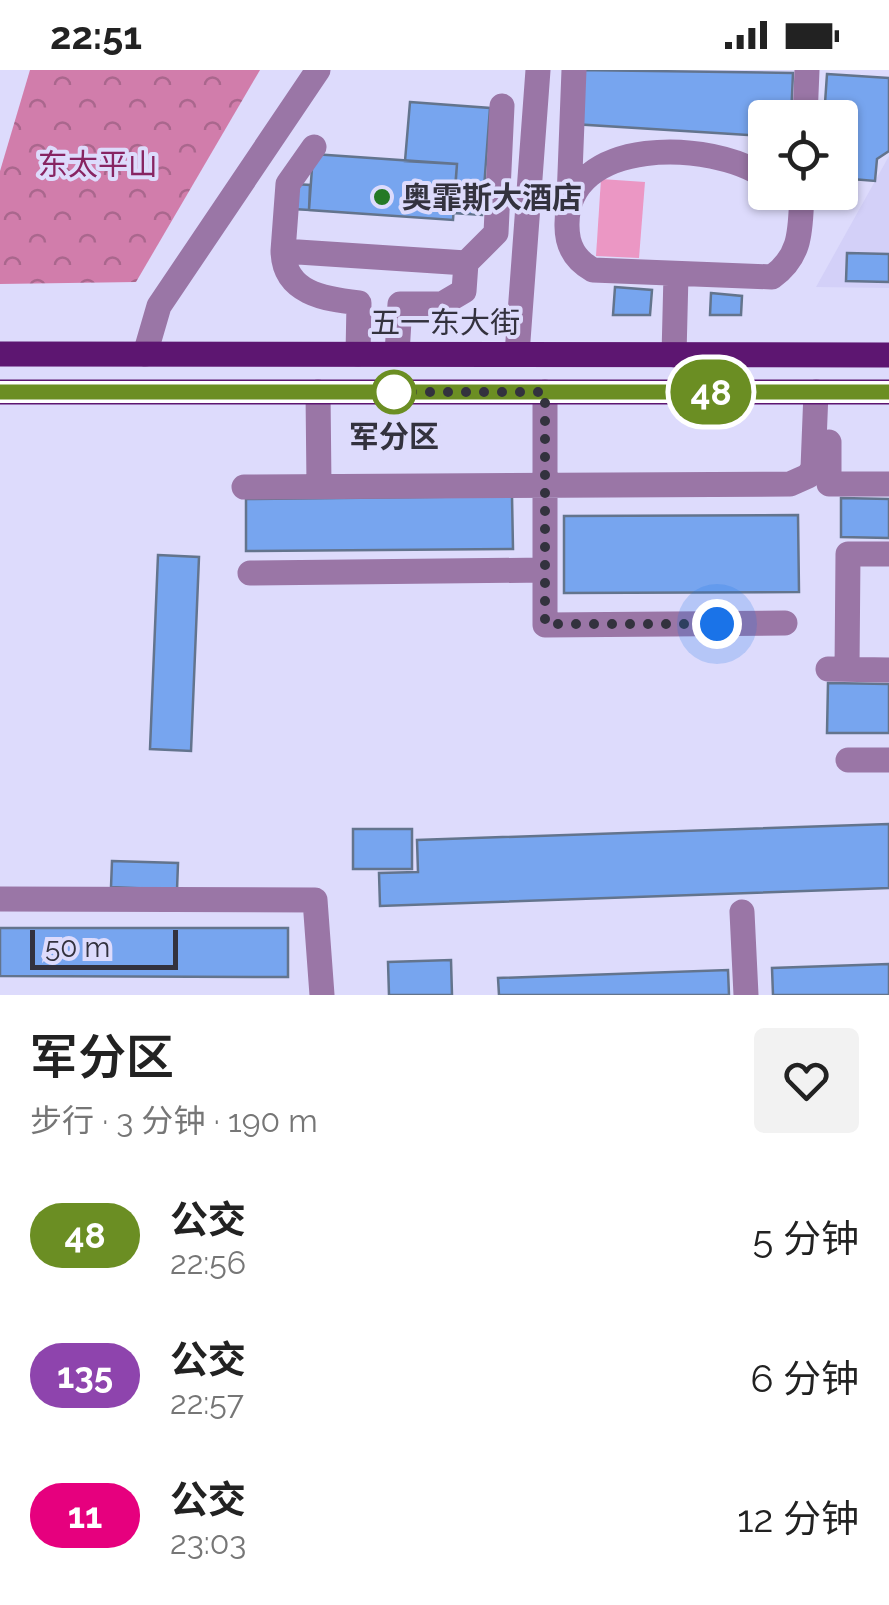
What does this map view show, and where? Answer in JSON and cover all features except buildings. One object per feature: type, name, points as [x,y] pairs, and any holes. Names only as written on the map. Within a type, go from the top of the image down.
[{"type":"main road","name":"五一东大街","points":[[0,354],[889,355]]},
{"type":"main road","points":[[144,354],[145,392]]},
{"type":"main road","points":[[673,392],[674,355]]},
{"type":"main road","points":[[0,392],[889,392]]},
{"type":"street","points":[[144,354],[158,306],[318,70]]},
{"type":"street","points":[[517,354],[538,70]]},
{"type":"street","points":[[574,70],[568,242],[587,268],[772,276],[795,254],[801,210]]},
{"type":"street","points":[[806,100],[807,70]]},
{"type":"street","points":[[397,354],[400,304],[453,301],[464,291],[466,263],[496,234],[502,106]]},
{"type":"street","points":[[314,146],[288,184],[284,268],[295,283],[337,300],[359,302],[358,354]]},
{"type":"street","points":[[569,199],[578,185],[603,167],[639,153],[721,157],[748,169]]},
{"type":"street","points":[[796,210],[800,228]]},
{"type":"street","points":[[284,251],[466,263]]},
{"type":"street","points":[[674,355],[676,274]]},
{"type":"street","points":[[318,392],[319,486]]},
{"type":"street","points":[[545,392],[545,624],[785,623]]},
{"type":"street","points":[[244,487],[790,484],[808,476],[813,468],[823,392]]},
{"type":"street","points":[[823,392],[829,484],[889,484]]},
{"type":"street","points":[[889,554],[848,554],[837,669],[889,670]]},
{"type":"street","points":[[250,573],[545,570]]},
{"type":"street","points":[[848,760],[889,760]]},
{"type":"street","points":[[0,899],[315,900],[322,995]]},
{"type":"street","points":[[742,912],[746,995]]},
{"type":"shaded area","points":[[889,156],[889,288],[816,287]]},
{"type":"shaded area","points":[[601,179],[645,182],[639,258],[596,256]]},
{"type":"green space","name":"东太平山","points":[[30,70],[260,70],[136,282],[0,284],[0,171]]},
{"type":"bus line","name":"48","points":[[0,392],[889,392]]},
{"type":"place","name":"奥霏斯大酒店","points":[[382,197]]},
{"type":"place","name":"军分区","points":[[394,392]]},
{"type":"route","points":[[394,392],[545,392],[545,624],[717,624]]}]
